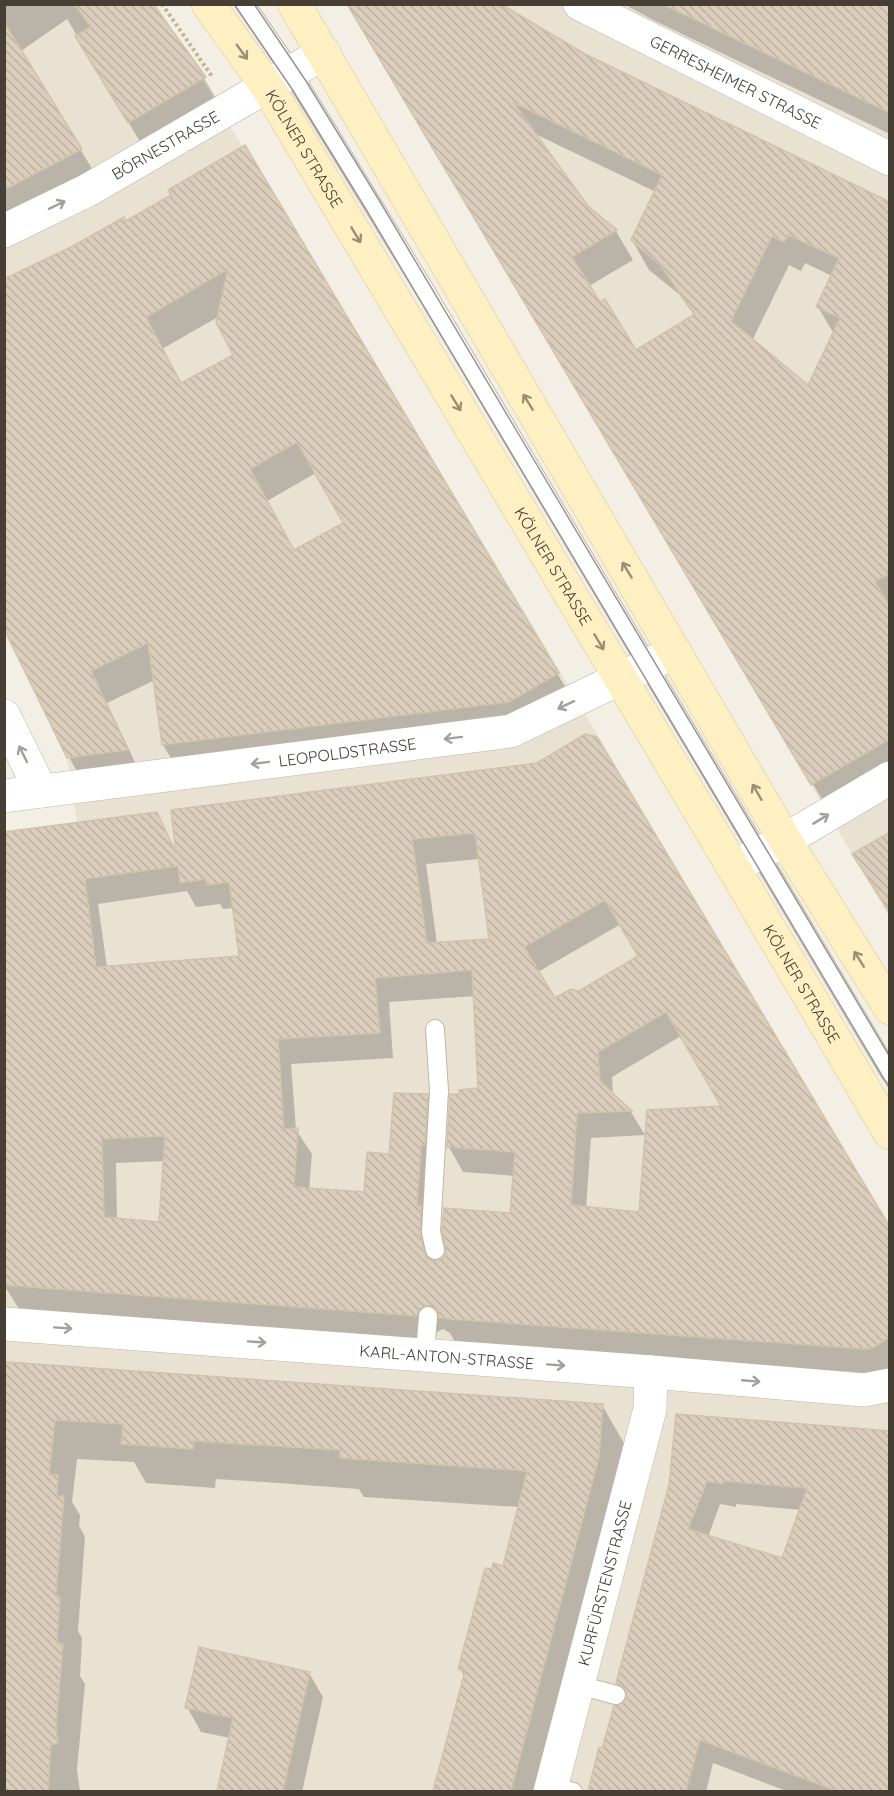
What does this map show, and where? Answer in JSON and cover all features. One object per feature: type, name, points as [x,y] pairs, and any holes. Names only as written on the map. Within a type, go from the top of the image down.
[{"type":"main road","name":"KÖLNER STRASSE","points":[[208,4],[279,79],[648,666],[759,853],[890,1133]]},
{"type":"main road","name":"KÖLNER STRASSE","points":[[294,4],[324,52],[648,666],[759,853],[890,1008]]},
{"type":"street","name":"GERRESHEIMER STRASSE","points":[[580,4],[890,159]]},
{"type":"street","name":"BÖRNESTRASSE","points":[[4,231],[88,190],[324,52]]},
{"type":"street","name":"LEOPOLDSTRASSE","points":[[4,796],[511,731],[648,666]]},
{"type":"street","points":[[4,716],[41,791]]},
{"type":"street","points":[[759,853],[890,778]]},
{"type":"street","name":"KARL-ANTON-STRASSE","points":[[4,1324],[864,1390],[890,1385]]},
{"type":"street","name":"KURFÜRSTENSTRASSE","points":[[558,1790],[579,1685],[650,1409],[651,1372]]},
{"type":"lane","points":[[245,4],[279,79]]},
{"type":"lane","points":[[759,853],[890,1073]]},
{"type":"lane","points":[[435,1029],[439,1091],[430,1232],[435,1250]]},
{"type":"lane","points":[[425,1355],[428,1316]]},
{"type":"lane","points":[[579,1685],[616,1695]]},
{"type":"path","points":[[162,4],[218,86]]},
{"type":"shaded area","points":[[5,5],[157,5],[561,673],[889,1227],[889,1791],[5,1791],[4,832],[77,822],[67,758],[5,635]]},
{"type":"shaded area","points":[[347,5],[889,5],[889,917],[852,854]]},
{"type":"building","points":[[74,4],[153,4],[206,77],[128,123],[75,36],[91,27]]},
{"type":"building","points":[[347,4],[501,4],[585,54],[890,202],[890,573],[875,582],[890,607],[890,739],[811,785]],"holes":[[[513,102],[662,175],[631,240],[660,265],[695,314],[636,350],[605,299],[600,302],[572,257],[617,230],[588,206]],[[788,235],[839,258],[816,307],[840,318],[808,385],[731,321],[772,236],[784,242]]]},
{"type":"building","points":[[662,4],[890,4],[890,113],[769,55]]},
{"type":"building","points":[[4,22],[82,149],[4,190]]},
{"type":"building","points":[[245,145],[559,673],[509,702],[162,745],[148,643],[91,671],[128,750],[67,758],[4,628],[4,279],[73,246],[124,217],[126,221],[171,195],[168,190]],"holes":[[[228,269],[216,322],[233,355],[181,383],[146,317]],[[297,442],[343,523],[294,550],[250,469]]]},
{"type":"building","points":[[585,734],[597,737],[890,1227],[890,1337],[871,1349],[866,1349],[439,1318],[438,1311],[428,1305],[419,1309],[417,1316],[4,1285],[4,832],[157,812],[176,853],[171,810],[537,763]],"holes":[[[475,833],[489,939],[427,943],[412,839]],[[178,866],[180,883],[206,879],[207,885],[229,882],[239,956],[96,967],[85,879]],[[605,900],[638,956],[579,991],[571,989],[555,998],[524,947]],[[472,970],[478,1088],[459,1090],[459,1094],[450,1094],[447,1147],[515,1152],[510,1213],[444,1208],[442,1231],[446,1253],[442,1259],[432,1261],[424,1252],[420,1232],[421,1206],[417,1206],[421,1145],[425,1145],[428,1094],[394,1093],[389,1154],[367,1152],[364,1192],[294,1187],[298,1128],[284,1129],[278,1039],[380,1033],[375,978]],[[666,1012],[721,1106],[647,1110],[639,1212],[571,1205],[577,1113],[632,1111],[600,1081],[598,1052]],[[165,1136],[159,1222],[104,1217],[102,1139]]]},
{"type":"building","points":[[890,832],[890,913],[852,854]]},
{"type":"building","points":[[6,1362],[603,1404],[599,1457],[511,1791],[433,1791],[465,1671],[458,1669],[485,1568],[492,1569],[493,1563],[503,1566],[527,1471],[340,1458],[340,1450],[194,1441],[193,1449],[121,1444],[123,1424],[55,1420],[49,1474],[58,1475],[57,1496],[64,1496],[56,1596],[60,1597],[57,1643],[63,1644],[56,1728],[58,1744],[51,1744],[48,1791],[4,1791],[4,1398]]},
{"type":"building","points":[[676,1414],[890,1431],[890,1791],[837,1791],[700,1740],[686,1791],[588,1791],[599,1747],[602,1748],[614,1706],[623,1703],[627,1697],[624,1688],[616,1683],[669,1485]],"holes":[[[707,1481],[723,1484],[723,1481],[807,1488],[782,1558],[688,1529]]]},
{"type":"building","points":[[199,1647],[310,1672],[283,1791],[217,1791],[233,1718],[185,1708]]},
{"type":"tram line","points":[[234,4],[292,89],[367,211],[890,1089]]},
{"type":"tram line","points":[[254,4],[306,81],[379,200],[890,1057]]}]
